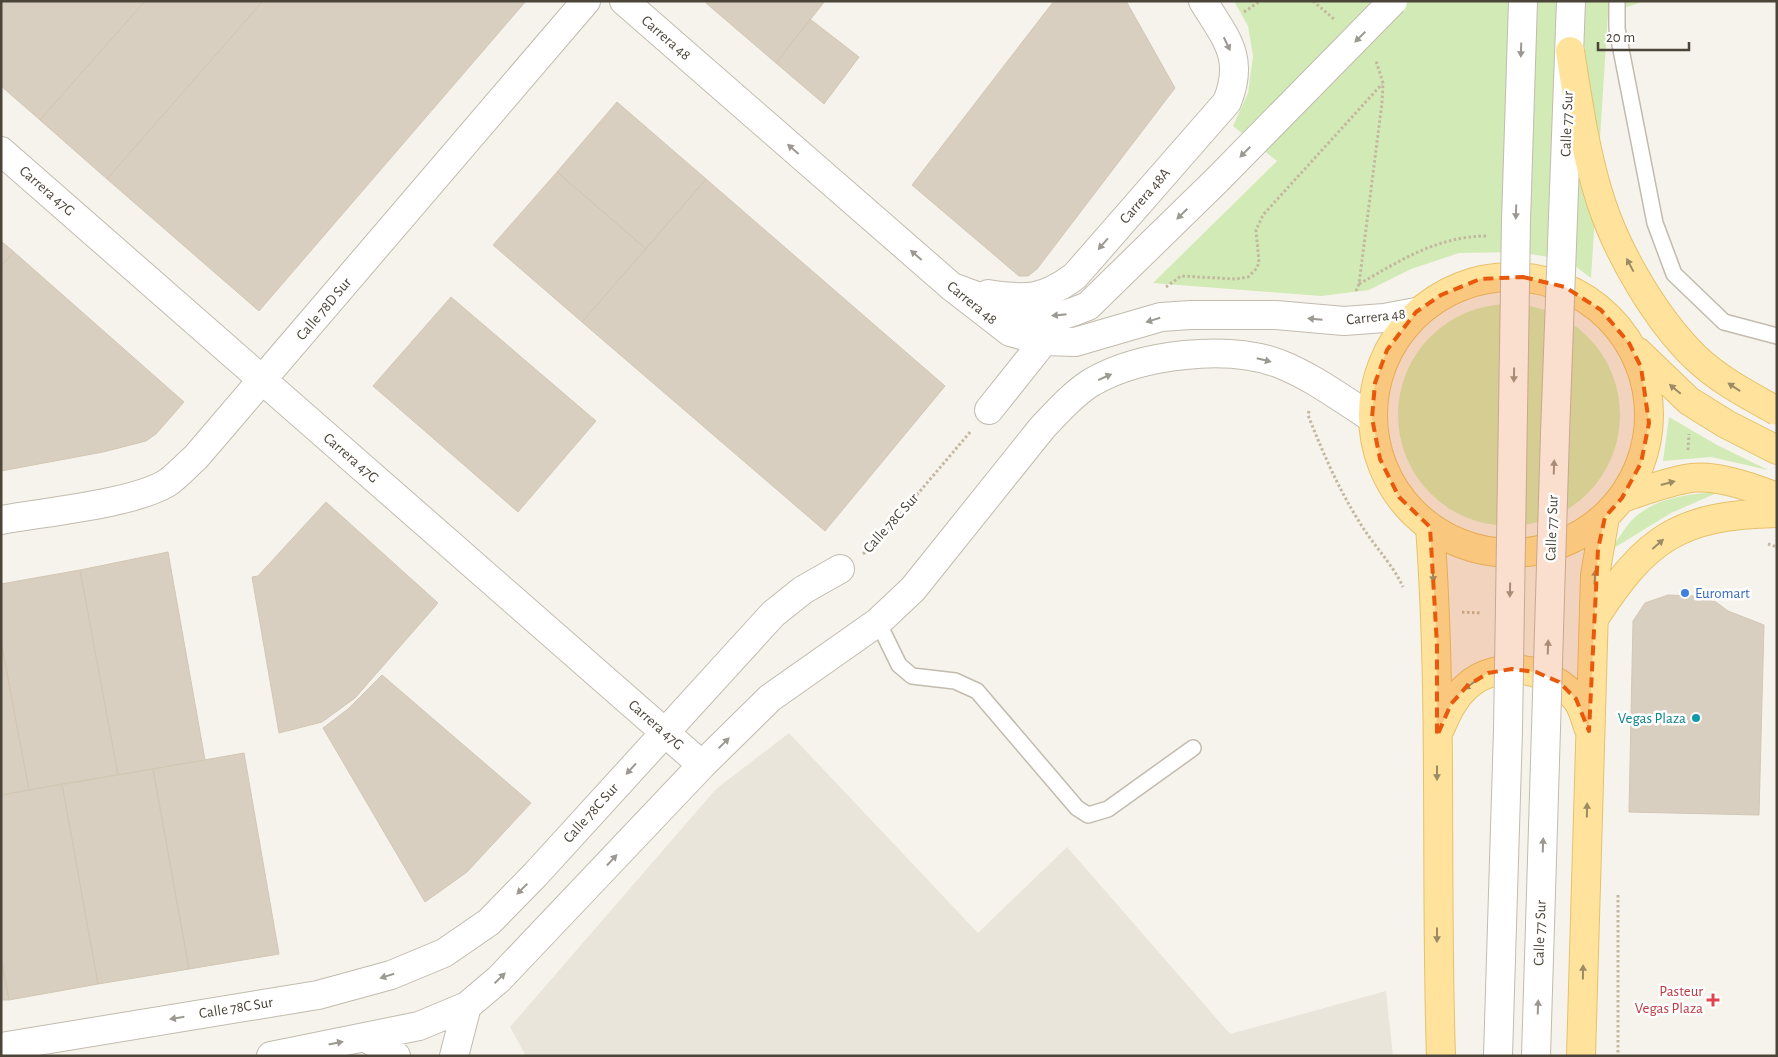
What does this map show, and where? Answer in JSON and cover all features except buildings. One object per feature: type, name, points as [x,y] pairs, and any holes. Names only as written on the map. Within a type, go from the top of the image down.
[{"type":"main road","points":[[1570,51],[1588,153],[1601,203],[1639,281],[1664,322],[1694,356],[1741,392],[1777,411]]},
{"type":"main road","points":[[1777,450],[1726,424],[1689,401],[1668,383],[1629,343],[1601,310],[1565,287],[1523,277],[1480,279],[1441,295],[1416,312],[1388,350],[1376,383],[1372,418],[1380,460],[1400,497],[1430,527],[1463,544],[1500,553],[1538,550],[1574,538],[1614,508],[1688,478],[1722,480],[1752,487],[1777,497]]},
{"type":"main road","points":[[1581,1056],[1589,731],[1598,549],[1614,508],[1641,463],[1650,423],[1647,390],[1641,367],[1629,343]]},
{"type":"main road","points":[[1593,621],[1617,584],[1666,536],[1687,526],[1711,519],[1741,514],[1777,513]]},
{"type":"main road","points":[[1430,527],[1437,627],[1437,942],[1441,1056]]},
{"type":"main road","points":[[1437,736],[1451,704],[1467,686],[1488,673],[1512,669],[1536,672],[1559,682],[1576,699],[1589,731]]},
{"type":"street","name":"Calle 78D Sur","points":[[1,520],[111,501],[167,483],[196,457],[263,381],[586,1]]},
{"type":"street","name":"Carrera 48","points":[[624,1],[952,288],[1010,332],[1044,341],[1075,342],[1161,317],[1190,314],[1276,316],[1344,321],[1384,318],[1416,312]]},
{"type":"street","name":"Carrera 48A","points":[[952,288],[1014,298],[1038,297],[1057,289],[1075,276],[1097,251],[1227,102],[1235,82],[1235,63],[1228,43],[1203,1]]},
{"type":"street","points":[[952,288],[1033,314],[1055,316],[1088,306],[1217,180],[1393,1]]},
{"type":"street","points":[[1498,1056],[1508,720],[1516,221],[1523,1]]},
{"type":"street","name":"Calle 77 Sur","points":[[1536,1056],[1554,434],[1571,1]]},
{"type":"street","name":"Carrera 47G","points":[[1,151],[702,765]]},
{"type":"street","points":[[989,410],[1044,341]]},
{"type":"street","points":[[271,1056],[419,1026],[467,1006],[499,979],[702,765],[770,698],[878,622],[913,589],[1042,428],[1065,404],[1092,383],[1122,369],[1155,359],[1198,355],[1249,356],[1279,364],[1307,376],[1372,418]]},
{"type":"street","name":"Calle 78C Sur","points":[[13,1049],[318,995],[391,975],[444,953],[489,922],[535,875],[773,614],[804,590],[840,569]]},
{"type":"street","points":[[454,1056],[467,1006]]},
{"type":"street","points":[[365,1037],[396,1056]]},
{"type":"lane","points":[[1617,1],[1617,29],[1654,223],[1674,274],[1724,322],[1777,336]]},
{"type":"lane","points":[[878,622],[899,664],[912,676],[955,681],[977,691],[1077,808],[1088,814],[1108,809],[1193,748]]},
{"type":"path","points":[[1243,13],[1260,1]]},
{"type":"path","points":[[1313,1],[1336,20]]},
{"type":"path","points":[[1359,284],[1383,83],[1374,57]]},
{"type":"path","points":[[1158,292],[1180,276],[1236,279],[1248,277],[1253,273],[1259,262],[1256,230],[1263,215],[1383,83]]},
{"type":"path","points":[[1688,478],[1689,401]]},
{"type":"path","name":"Calle 78C Sur","points":[[840,569],[858,558],[876,542],[989,410]]},
{"type":"path","points":[[1308,414],[1330,471],[1360,524],[1397,573],[1404,590]]},
{"type":"highlighted area","points":[[1523,277],[1565,287],[1601,310],[1629,343],[1641,367],[1649,423],[1641,463],[1622,498],[1605,517],[1598,549],[1589,731],[1576,699],[1559,682],[1536,672],[1512,669],[1488,673],[1467,686],[1451,704],[1437,736],[1437,645],[1430,527],[1399,497],[1380,459],[1372,418],[1375,383],[1387,350],[1416,312],[1441,295],[1480,279]]},
{"type":"shaded area","points":[[789,733],[978,933],[1067,847],[1230,1034],[1386,991],[1393,1056],[526,1056],[510,1027],[716,789]]},
{"type":"green space","points":[[1234,1],[1645,1],[1608,13],[1591,278],[1567,260],[1518,252],[1459,253],[1411,269],[1369,290],[1321,296],[1153,283],[1277,161],[1233,126],[1248,93],[1253,56],[1248,26]]},
{"type":"green space","points":[[1498,304],[1520,304],[1552,312],[1588,336],[1612,372],[1618,393],[1620,415],[1618,437],[1612,458],[1588,494],[1552,518],[1520,526],[1498,526],[1466,518],[1430,494],[1406,458],[1398,426],[1398,404],[1406,372],[1430,336],[1466,312]]},
{"type":"green space","points":[[1669,417],[1717,445],[1768,470],[1711,457],[1663,461]]},
{"type":"green space","points":[[1719,492],[1671,513],[1609,551],[1631,521],[1644,510],[1675,498]]},
{"type":"place","name":"Euromart","points":[[1685,593]]},
{"type":"place","name":"Vegas Plaza","points":[[1696,718]]},
{"type":"place","name":"Pasteur Vegas Plaza","points":[[1713,1000]]}]
